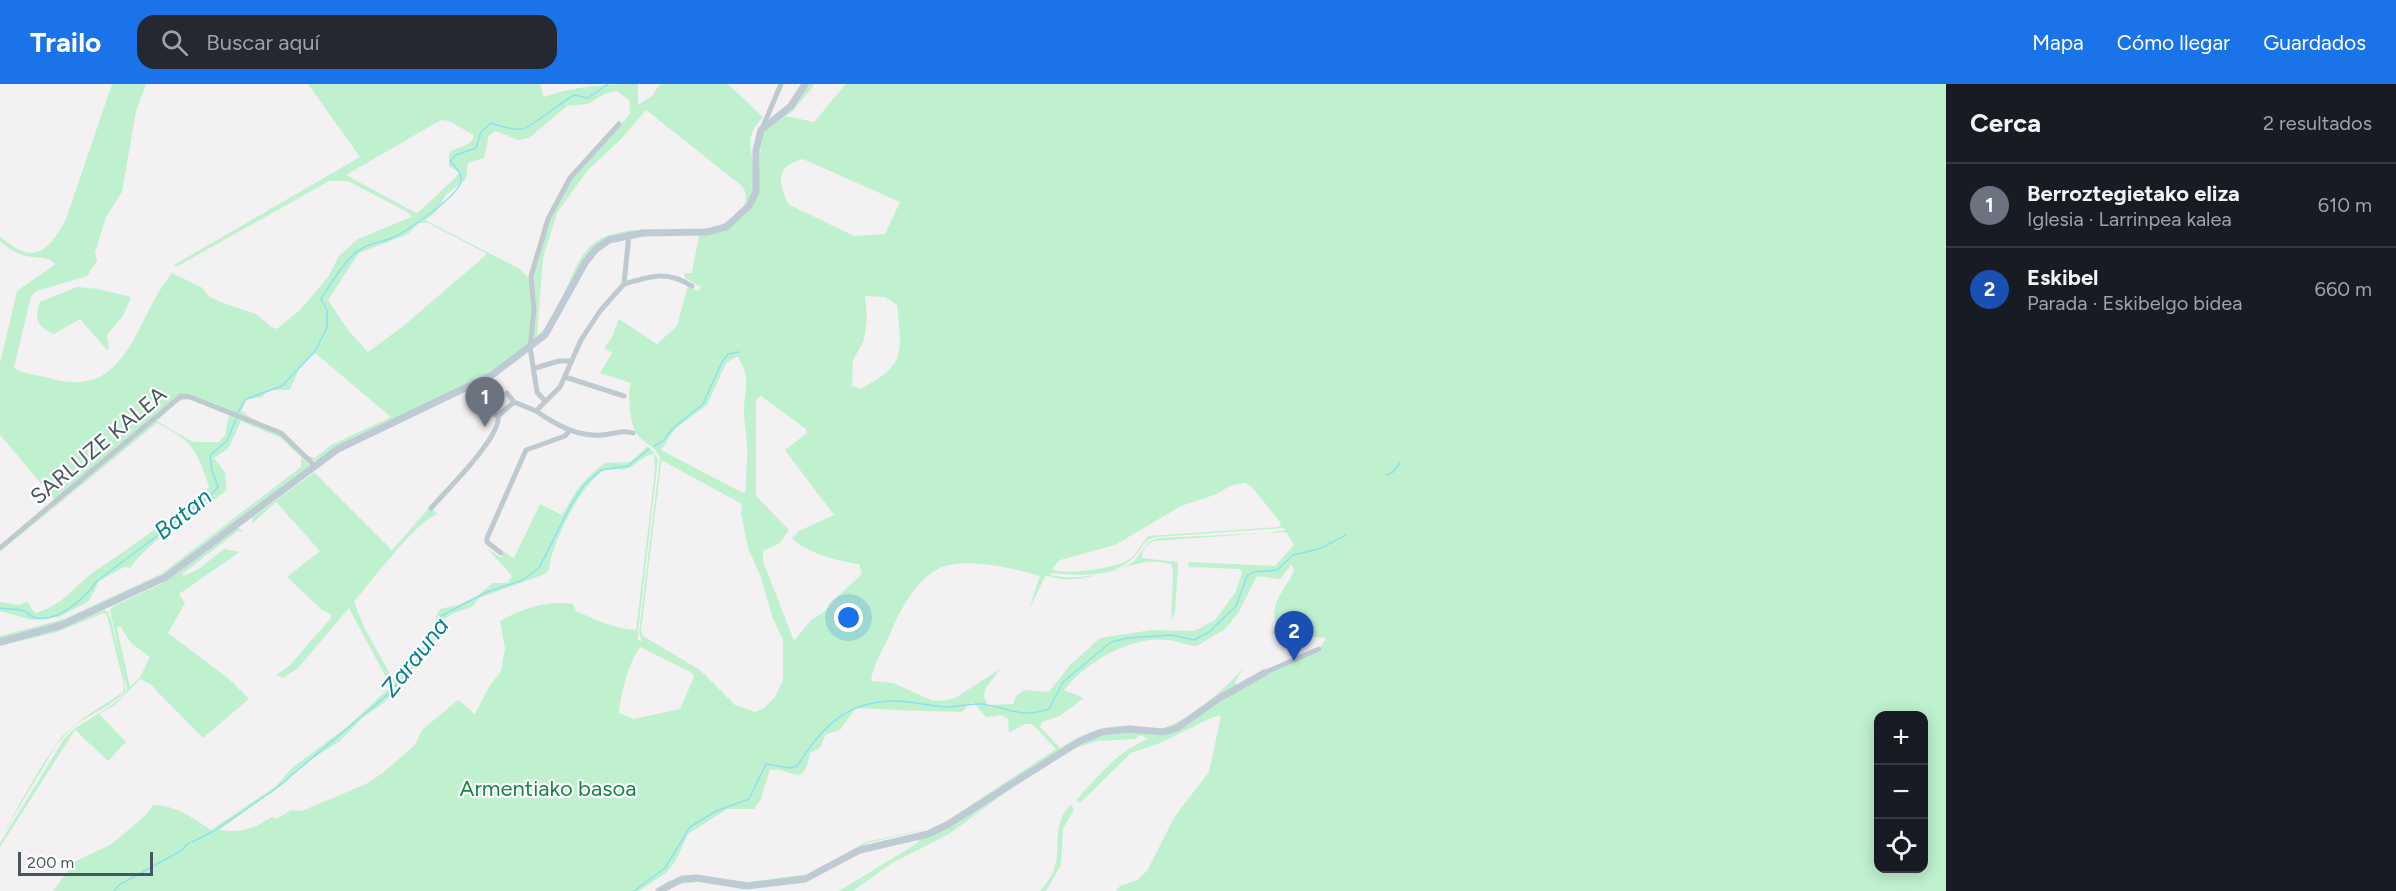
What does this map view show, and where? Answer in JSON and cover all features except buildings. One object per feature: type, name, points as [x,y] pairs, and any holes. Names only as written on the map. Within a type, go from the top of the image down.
[{"type":"street","points":[[0,642],[62,625],[166,577],[356,438],[495,378],[554,323],[590,256],[609,240],[629,234],[716,231],[735,221],[749,206],[756,192],[756,150],[761,130],[781,84]]},
{"type":"street","points":[[761,130],[791,106],[805,84]]},
{"type":"street","points":[[545,401],[537,392],[530,347],[534,310],[531,276],[548,219],[570,178],[619,124]]},
{"type":"street","points":[[624,284],[629,234]]},
{"type":"street","points":[[536,411],[560,387],[580,340],[600,311],[624,284],[659,274],[679,278],[692,286]]},
{"type":"street","points":[[535,368],[559,361],[571,361]]},
{"type":"street","points":[[565,377],[624,396]]},
{"type":"street","points":[[431,508],[490,440],[500,421],[498,416],[488,411],[471,387]]},
{"type":"street","points":[[507,393],[514,402],[570,430],[601,435],[628,431],[633,433]]},
{"type":"street","name":"SARLUZE KALEA","points":[[0,548],[181,396],[190,396],[281,433],[315,466]]},
{"type":"street","points":[[498,416],[514,402]]},
{"type":"street","points":[[501,552],[487,542],[487,538],[526,450],[565,436],[570,430]]},
{"type":"street","points":[[659,891],[666,885],[690,879],[747,886],[805,879],[860,850],[928,834],[947,825],[1080,741],[1102,732],[1130,729],[1163,732],[1177,728],[1218,699],[1264,673],[1319,649]]},
{"type":"green space","points":[[112,84],[146,84],[136,111],[122,192],[106,217],[95,252],[97,261],[87,276],[37,291],[31,296],[14,368],[22,372],[76,382],[97,378],[113,367],[126,352],[172,273],[201,287],[210,297],[256,314],[271,327],[277,329],[301,309],[328,277],[339,256],[358,239],[411,217],[409,213],[348,181],[329,181],[176,267],[174,265],[360,157],[308,84],[540,84],[544,97],[590,86],[638,84],[638,105],[652,96],[660,84],[728,84],[763,117],[756,125],[750,139],[754,187],[743,207],[746,199],[742,186],[646,110],[620,140],[587,171],[557,213],[543,258],[537,336],[555,314],[575,270],[591,246],[602,238],[616,233],[665,230],[642,232],[598,245],[543,334],[533,342],[534,271],[549,221],[572,179],[630,114],[629,100],[617,91],[604,94],[588,104],[567,106],[529,138],[518,140],[496,131],[489,135],[484,158],[468,163],[466,179],[446,195],[436,212],[425,220],[520,269],[530,279],[532,314],[527,347],[486,377],[350,439],[317,461],[311,460],[285,435],[183,394],[178,395],[55,500],[0,435],[0,363],[17,291],[56,264],[48,259],[16,252],[0,241],[0,236],[21,251],[38,252],[53,240],[66,219]],"holes":[[[441,120],[449,121],[474,135],[470,142],[449,153],[449,166],[460,173],[416,213],[346,175]],[[419,223],[428,223],[486,253],[402,327],[368,352],[348,330],[328,300],[359,253],[408,234]],[[315,353],[391,417],[331,445],[315,458],[308,456],[282,432],[251,418],[242,411],[245,400],[262,397],[269,390],[290,390],[299,369]]]},
{"type":"green space","name":"Armentiako basoa","points":[[807,84],[814,84],[792,112],[785,116],[814,122],[846,84],[1946,84],[1946,891],[1116,891],[1120,886],[1137,880],[1147,871],[1175,816],[1209,772],[1221,716],[1213,717],[1160,743],[1131,753],[1080,803],[1076,800],[1109,765],[1126,751],[1148,739],[1140,735],[1135,739],[1098,741],[1075,748],[1028,776],[949,834],[892,863],[853,891],[839,891],[916,844],[921,838],[895,840],[942,829],[1079,740],[1122,730],[1169,733],[1187,724],[1231,692],[1320,649],[1326,638],[1294,635],[1287,644],[1272,633],[1277,628],[1274,612],[1278,598],[1294,571],[1292,564],[1280,579],[1257,576],[1239,612],[1225,629],[1197,646],[1169,640],[1140,642],[1111,652],[1085,669],[1064,690],[1084,698],[1060,716],[1042,722],[1040,727],[1060,748],[1079,737],[1050,758],[943,825],[939,826],[1056,749],[1032,724],[1025,724],[1009,733],[1008,719],[1002,715],[986,717],[974,703],[970,703],[962,712],[856,708],[840,730],[826,734],[820,748],[810,753],[804,772],[796,775],[770,770],[760,801],[754,809],[727,809],[688,834],[675,862],[666,873],[639,891],[53,891],[74,862],[112,844],[147,814],[153,805],[176,810],[211,830],[276,786],[293,767],[347,727],[389,688],[389,683],[349,608],[298,668],[283,678],[276,675],[290,665],[331,618],[331,614],[322,610],[287,577],[320,551],[276,502],[252,524],[253,517],[314,472],[392,550],[430,507],[438,514],[429,518],[407,539],[354,602],[364,627],[393,679],[406,672],[424,650],[440,609],[458,605],[477,596],[493,583],[508,583],[512,576],[487,548],[501,558],[504,552],[514,558],[540,504],[562,515],[578,488],[591,474],[605,463],[630,462],[648,446],[658,459],[638,631],[638,640],[642,641],[639,633],[660,458],[635,430],[630,409],[631,383],[600,373],[612,353],[604,348],[612,337],[619,319],[657,344],[677,326],[688,286],[698,291],[701,287],[685,278],[684,273],[692,273],[699,235],[723,232],[746,213],[758,193],[761,137],[772,122],[796,104]],"holes":[[[803,159],[900,202],[885,234],[854,236],[788,204],[782,188],[781,176],[783,170]],[[865,296],[885,297],[897,305],[900,335],[898,356],[886,373],[860,389],[852,386],[853,360],[864,340],[867,319]],[[738,356],[746,381],[744,412],[747,440],[746,492],[743,493],[661,450],[676,428],[707,405],[726,363]],[[761,396],[806,429],[807,433],[785,450],[834,515],[799,531],[792,538],[813,552],[859,564],[862,574],[838,596],[827,610],[811,620],[794,641],[763,561],[763,551],[780,543],[789,530],[756,496],[756,400]],[[654,454],[655,471],[636,630],[620,628],[597,620],[576,611],[573,604],[544,604],[509,616],[500,621],[505,648],[501,671],[489,687],[475,714],[458,700],[422,730],[415,745],[384,772],[366,784],[302,811],[291,810],[277,819],[272,817],[247,829],[219,830],[287,781],[301,766],[340,741],[362,718],[384,703],[435,640],[443,620],[454,613],[472,607],[479,598],[545,574],[549,570],[555,545],[562,530],[588,485],[607,469],[626,469]],[[663,461],[742,504],[741,513],[748,548],[761,577],[772,616],[783,640],[783,680],[775,697],[764,708],[755,712],[735,705],[700,670],[643,636],[641,631],[661,463]],[[1245,483],[1251,486],[1281,523],[1279,527],[1149,536],[1136,553],[1125,562],[1105,568],[1080,571],[1068,572],[1052,569],[1060,560],[1115,545],[1181,506],[1214,495],[1232,485]],[[1284,528],[1285,530],[1269,533],[1287,533],[1294,545],[1275,566],[1189,562],[1188,567],[1240,569],[1242,573],[1235,593],[1215,620],[1194,631],[1152,630],[1100,638],[1069,666],[1049,692],[1024,690],[1016,696],[1013,704],[988,705],[984,697],[985,689],[1000,669],[955,698],[947,700],[933,701],[893,683],[871,681],[879,657],[904,606],[916,587],[940,568],[963,563],[976,564],[1003,567],[1040,576],[1029,609],[1046,575],[1058,579],[1071,579],[1101,574],[1066,577],[1048,573],[1103,573],[1124,565],[1145,543],[1156,537]],[[640,647],[692,673],[694,677],[680,709],[634,719],[619,713],[623,687]]]},
{"type":"green space","points":[[77,287],[98,289],[131,297],[123,316],[107,335],[109,349],[107,350],[80,319],[54,334],[38,321],[37,313],[40,302]]},
{"type":"green space","points":[[187,397],[281,435],[310,466],[166,573],[74,618],[0,639],[0,636],[64,619],[161,574],[301,467],[301,457],[281,438],[241,421],[228,449],[214,458],[225,472],[227,490],[163,535],[130,568],[124,567],[99,581],[89,601],[59,617],[32,620],[0,611],[0,602],[19,605],[27,602],[35,613],[54,605],[95,571],[202,496],[209,486],[192,447],[178,435],[157,423],[0,552],[179,399]],"holes":[[[189,399],[229,415],[225,435],[219,442],[193,442],[157,421],[179,401]]]},
{"type":"green space","points":[[238,527],[243,532],[238,531],[182,574],[184,576],[200,568],[224,549],[240,552],[179,594],[185,603],[168,633],[229,679],[249,699],[203,738],[150,684],[140,679],[115,705],[99,714],[126,742],[108,761],[75,730],[0,847],[0,843],[64,739],[79,726],[114,703],[127,689],[110,610],[161,584]],"holes":[[[120,626],[131,643],[150,657],[140,677],[130,687],[117,628]]]},
{"type":"green space","points":[[1268,533],[1153,541],[1144,548],[1154,540],[1159,538]]},
{"type":"green space","points":[[1144,548],[1141,558],[1177,562],[1175,612],[1171,620],[1173,571],[1171,564],[1151,562],[1122,568],[1133,562]]},
{"type":"green space","points":[[104,610],[108,612],[124,674],[125,691],[113,702],[76,724],[123,692],[124,685],[107,615],[104,613],[57,632],[0,646],[0,644],[63,628]]},
{"type":"green space","points":[[1244,667],[1235,682],[1238,686],[1184,722],[1169,729],[1155,731],[1117,728],[1079,737],[1099,729],[1117,726],[1158,729],[1180,721],[1205,704]]},
{"type":"green space","points":[[74,726],[56,746],[62,736]]},
{"type":"green space","points":[[56,746],[0,839],[32,782]]},
{"type":"green space","points":[[1071,804],[1074,810],[1063,829],[1061,865],[1046,891],[1040,891],[1049,880],[1055,867],[1061,818]]},
{"type":"green space","points":[[937,826],[868,843],[803,877],[746,884],[686,878],[654,891],[668,881],[693,875],[748,882],[808,874],[866,842]]},
{"type":"green space","points":[[891,841],[868,848],[804,881],[742,889],[699,882],[679,884],[660,891],[678,883],[692,881],[746,887],[809,878],[865,847]]},
{"type":"waterway","name":"Batan","points":[[237,414],[246,399],[282,386],[315,351],[327,328],[327,310],[321,299],[349,259],[365,247],[392,238],[409,228],[442,204],[461,181],[458,170],[450,161],[456,155],[476,148],[481,132],[491,123],[511,129],[523,129],[574,95],[588,98],[608,84]]},
{"type":"waterway","name":"Zarauna","points":[[654,446],[663,441],[672,429],[703,404],[722,362],[728,354],[739,352]]},
{"type":"waterway","name":"Batan","points":[[0,608],[21,610],[34,617],[45,618],[62,613],[86,595],[97,581],[211,495],[218,487],[212,471],[210,455],[227,441],[236,419]]},
{"type":"waterway","name":"Zarauna","points":[[192,842],[214,831],[274,790],[386,696],[414,666],[441,616],[487,592],[523,580],[539,568],[571,505],[584,485],[601,470],[628,466],[649,449]]},
{"type":"waterway","points":[[1386,475],[1393,472],[1400,463]]},
{"type":"waterway","points":[[634,891],[665,868],[690,827],[716,811],[749,799],[766,764],[790,768],[797,766],[826,728],[849,711],[878,702],[895,701],[945,707],[982,704],[1022,713],[1049,709],[1063,682],[1111,642],[1128,638],[1171,635],[1194,640],[1209,632],[1236,606],[1247,576],[1253,572],[1277,570],[1293,555],[1319,549],[1346,535]]},
{"type":"waterway","name":"Zarauna","points":[[114,891],[119,885],[179,852],[189,843]]},
{"type":"place","name":"Berroztegietako eliza","points":[[485,427]]},
{"type":"place","name":"Eskibel","points":[[1294,661]]}]
